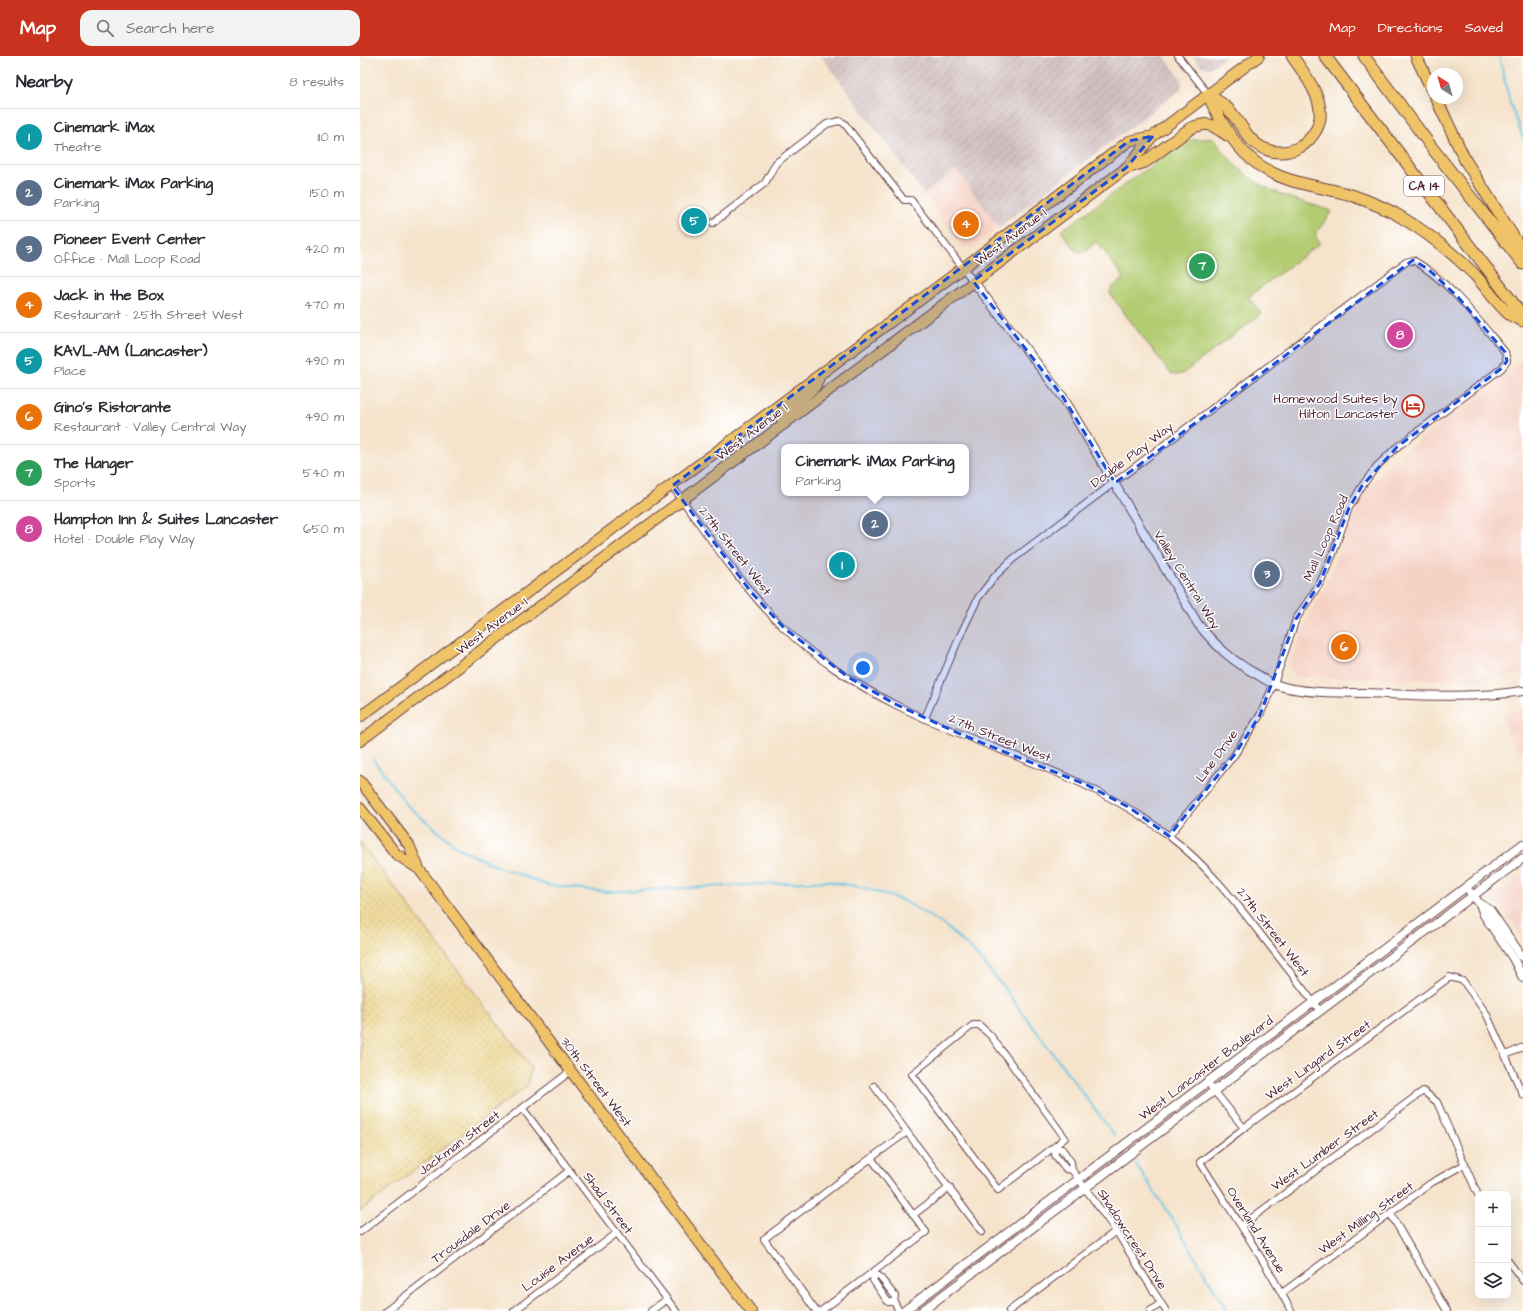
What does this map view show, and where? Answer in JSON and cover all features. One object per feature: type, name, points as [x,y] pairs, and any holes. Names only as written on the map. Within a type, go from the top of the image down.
[{"type":"highway","points":[[1208,94],[1227,107],[1255,143],[1263,148],[1277,153],[1292,151],[1305,144],[1313,137],[1320,123],[1320,108],[1314,91],[1292,56]]},
{"type":"highway","name":"CA 14","points":[[1325,56],[1523,316]]},
{"type":"highway","name":"CA 14","points":[[1364,56],[1433,149],[1523,264]]},
{"type":"highway","points":[[1416,56],[1427,79]]},
{"type":"highway","points":[[1208,94],[1216,114],[1247,155],[1259,165],[1287,179],[1351,195],[1382,208],[1420,229],[1447,249],[1475,275],[1510,314],[1523,321]]},
{"type":"highway","points":[[1439,104],[1465,160],[1523,252]]},
{"type":"highway","points":[[1126,168],[1145,162],[1191,128],[1198,125],[1206,124],[1216,126],[1236,141]]},
{"type":"main road","name":"West Avenue I","points":[[360,741],[1126,168],[1153,136],[1259,56]]},
{"type":"main road","name":"West Avenue I","points":[[360,717],[672,486],[963,268],[1129,141],[1153,136]]},
{"type":"main road","points":[[783,425],[781,416],[816,387],[820,375]]},
{"type":"main road","name":"30th Street West","points":[[360,781],[409,845],[420,869],[751,1311]]},
{"type":"main road","name":"30th Street West","points":[[360,808],[396,854],[420,869]]},
{"type":"street","points":[[1178,56],[1208,94]]},
{"type":"street","points":[[713,223],[765,183],[776,163],[827,124],[839,120],[844,123],[904,200],[910,200],[973,281]]},
{"type":"street","name":"Double Play Way","points":[[925,718],[978,598],[995,576],[1013,559],[1406,262],[1412,260]]},
{"type":"street","name":"Mall Loop Road","points":[[1274,684],[1296,619],[1320,583],[1333,554],[1349,508],[1362,486],[1376,467],[1397,447],[1502,368],[1507,361],[1505,352],[1458,297],[1428,269],[1412,260]]},
{"type":"street","name":"Valley Central Way","points":[[973,281],[1063,397],[1115,482],[1198,624],[1224,653],[1248,670],[1274,684],[1298,689],[1336,692],[1428,695],[1494,695],[1523,691]]},
{"type":"street","name":"27th Street West","points":[[672,486],[751,592],[784,628],[820,658],[848,677],[895,704],[960,734],[1087,785],[1130,808],[1169,836],[1201,863],[1228,892],[1320,1011]]},
{"type":"street","name":"Line Drive","points":[[1169,836],[1235,754],[1260,715],[1274,684]]},
{"type":"street","name":"West Lancaster Boulevard","points":[[904,1311],[1523,844]]},
{"type":"street","name":"West Lancaster Boulevard","points":[[922,1311],[1523,858]]},
{"type":"street","points":[[1466,886],[1480,904],[1484,915],[1513,958],[1523,978]]},
{"type":"street","points":[[1480,904],[1490,910],[1523,958]]},
{"type":"street","name":"West Lingard Street","points":[[1200,1162],[1450,977],[1463,981],[1486,1012],[1506,1055]]},
{"type":"street","points":[[973,1025],[979,1025],[991,1036],[1065,1138],[1054,1148],[998,1190],[912,1074],[973,1025]]},
{"type":"street","points":[[1523,1048],[1506,1055],[1523,1095]]},
{"type":"street","name":"Jackman Street","points":[[360,1232],[571,1071]]},
{"type":"street","points":[[1207,1082],[1244,1128]]},
{"type":"street","points":[[874,1086],[982,1232]]},
{"type":"street","name":"West Lumber Street","points":[[1241,1226],[1423,1091],[1437,1102],[1465,1164]]},
{"type":"street","name":"Shad Street","points":[[523,1109],[676,1311]]},
{"type":"street","points":[[816,1311],[764,1239],[907,1132]]},
{"type":"street","name":"Shadowcrest Drive","points":[[1054,1148],[1062,1149],[1071,1162],[1072,1170],[1116,1231],[1166,1311]]},
{"type":"street","points":[[821,1311],[874,1274],[926,1232],[871,1158]]},
{"type":"street","name":"Overland Avenue","points":[[1200,1162],[1282,1293],[1291,1311]]},
{"type":"street","points":[[1465,1164],[1476,1191]]},
{"type":"street","name":"West Milling Street","points":[[1282,1293],[1430,1183],[1465,1164]]},
{"type":"street","name":"Trousdale Drive","points":[[386,1311],[569,1171]]},
{"type":"street","points":[[913,1215],[950,1188]]},
{"type":"street","points":[[1390,1213],[1447,1311]]},
{"type":"street","points":[[1009,1311],[1116,1231]]},
{"type":"street","name":"Louise Avenue","points":[[514,1311],[617,1233]]},
{"type":"street","points":[[1510,1263],[1523,1281]]},
{"type":"street","points":[[874,1274],[879,1276],[895,1296],[894,1302],[899,1311]]},
{"type":"street","points":[[651,1311],[668,1299]]},
{"type":"street","points":[[1150,1311],[1161,1303]]},
{"type":"highlighted area","points":[[1153,136],[1126,168],[973,281],[1063,397],[1115,483],[1413,260],[1428,269],[1458,297],[1505,352],[1507,361],[1502,368],[1397,447],[1362,486],[1349,508],[1320,583],[1296,619],[1260,715],[1235,754],[1169,836],[1130,808],[1087,785],[960,734],[895,704],[848,677],[784,628],[751,592],[672,486],[1129,141]]},
{"type":"shaded area","points":[[821,56],[1164,56],[1182,80],[1181,89],[999,227],[956,170],[924,194]]},
{"type":"shaded area","points":[[1193,56],[1226,56],[1210,68],[1200,66]]},
{"type":"shaded area","points":[[956,170],[999,227],[973,247],[963,247],[924,194]]},
{"type":"shaded area","points":[[1521,360],[1523,362],[1523,674],[1478,680],[1295,677],[1289,666],[1300,635],[1331,576],[1349,527],[1365,492],[1384,469],[1401,454]]},
{"type":"shaded area","points":[[1523,709],[1523,754],[1506,732],[1503,713]]},
{"type":"shaded area","points":[[1523,875],[1523,939],[1496,899],[1498,894]]},
{"type":"sand","points":[[360,842],[531,1067],[528,1085],[360,1211]]},
{"type":"green space","points":[[1189,138],[1191,140],[1213,138],[1228,157],[1244,173],[1254,180],[1275,192],[1332,211],[1315,235],[1319,241],[1319,244],[1248,297],[1260,312],[1260,315],[1182,374],[1176,375],[1170,373],[1112,297],[1110,293],[1111,288],[1124,278],[1097,242],[1084,251],[1079,252],[1076,251],[1061,231]]},
{"type":"waterway","points":[[1499,56],[1510,103],[1523,138]]},
{"type":"waterway","points":[[373,759],[408,806],[457,847],[487,862],[547,885],[606,892],[826,881],[865,888],[904,901],[944,925],[971,949],[998,980],[1115,1136]]},
{"type":"waterway","points":[[1136,1164],[1180,1231],[1227,1311]]},
{"type":"place","name":"KAVL-AM (Lancaster)","points":[[694,221]]},
{"type":"place","name":"Jack in the Box","points":[[966,224]]},
{"type":"place","name":"The Hanger","points":[[1202,266]]},
{"type":"place","name":"Hampton Inn & Suites Lancaster","points":[[1400,335]]},
{"type":"place","name":"Homewood Suites by Hilton Lancaster","points":[[1413,406]]},
{"type":"place","name":"Cinemark iMax Parking","points":[[875,524]]},
{"type":"place","name":"Cinemark iMax","points":[[842,565]]},
{"type":"place","name":"Pioneer Event Center","points":[[1267,574]]},
{"type":"place","name":"Gino's Ristorante","points":[[1344,647]]}]
